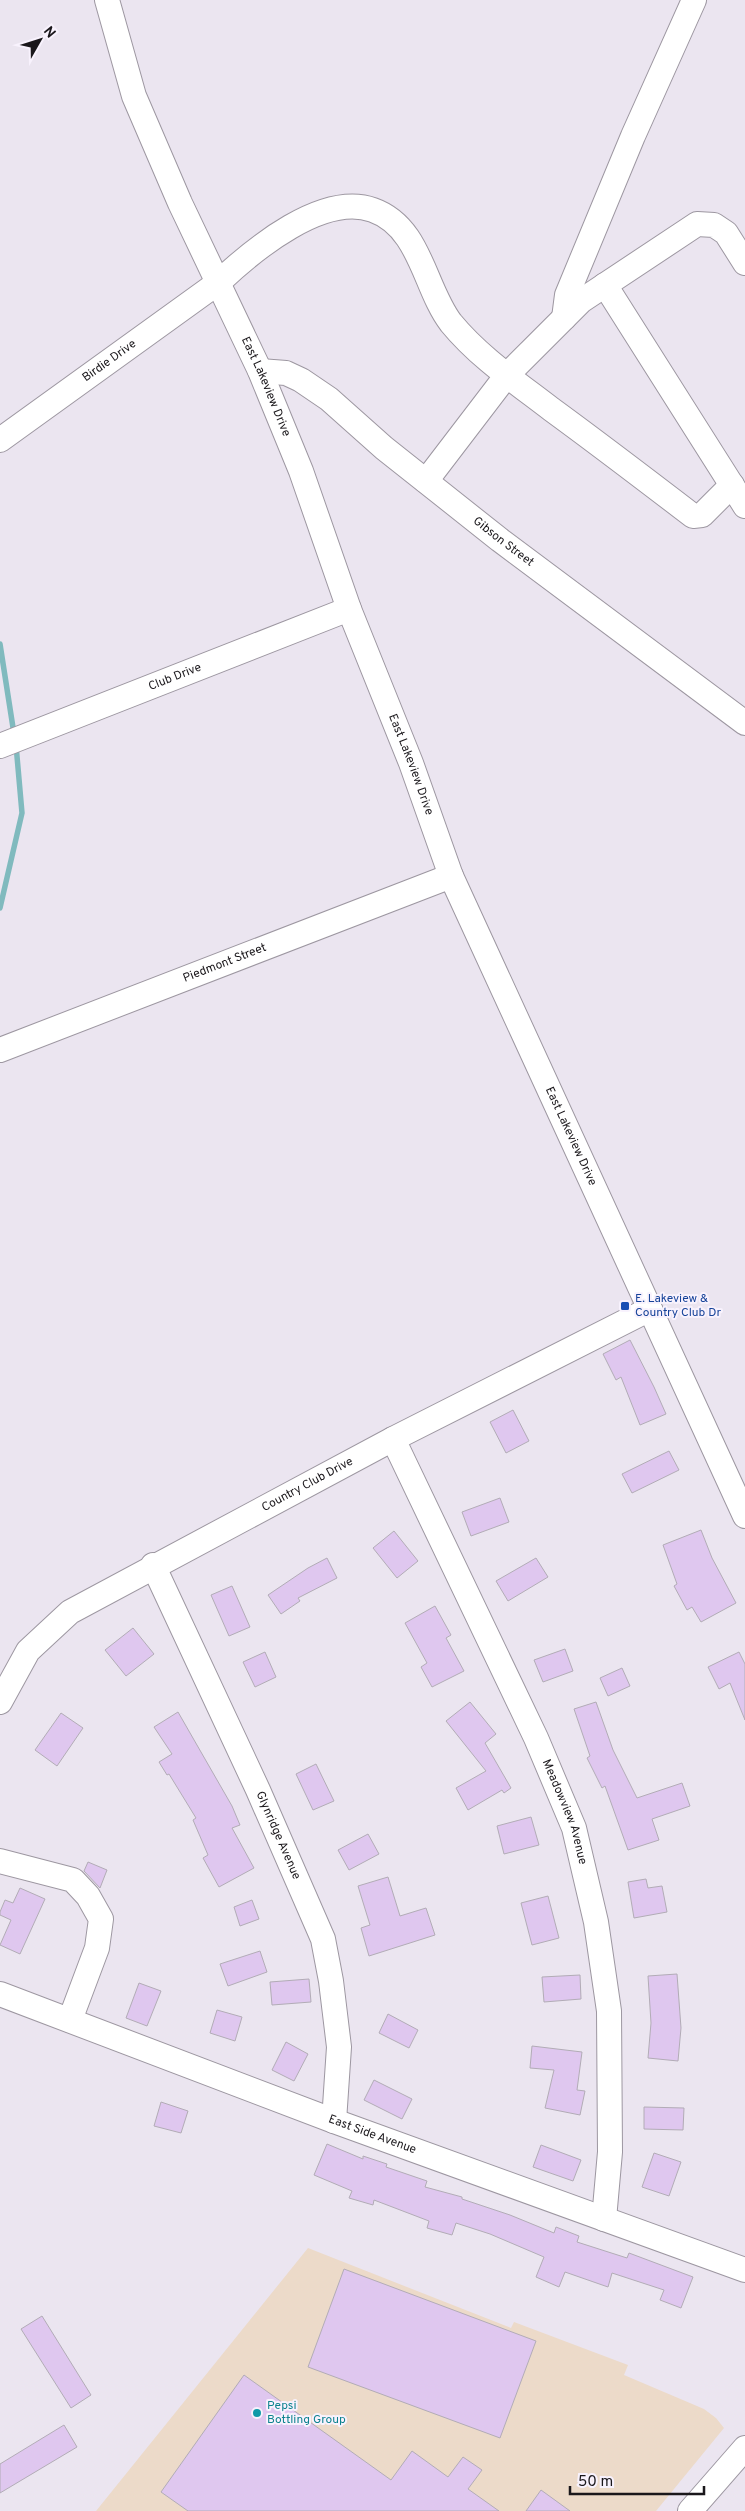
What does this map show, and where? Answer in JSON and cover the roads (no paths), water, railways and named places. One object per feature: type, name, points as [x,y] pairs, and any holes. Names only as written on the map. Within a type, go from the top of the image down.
[{"type":"street","name":"East Lakeview Drive","points":[[107,0],[134,96],[172,186],[260,371],[301,470],[349,609],[411,764],[451,876],[745,1516]]},
{"type":"street","points":[[564,318],[567,295],[633,136],[694,0]]},
{"type":"street","name":"Birdie Drive","points":[[0,440],[219,282],[248,255],[298,223],[342,206],[356,206],[375,210],[395,223],[414,248],[444,314],[490,363],[693,516],[702,515],[732,485]]},
{"type":"street","points":[[426,481],[507,375],[581,301],[697,224],[714,225],[726,233],[745,263]]},
{"type":"street","points":[[605,285],[745,506]]},
{"type":"street","name":"Gibson Street","points":[[260,371],[286,373],[302,380],[329,399],[384,448],[500,540],[745,723]]},
{"type":"street","name":"Club Drive","points":[[0,746],[349,609]]},
{"type":"street","name":"Piedmont Street","points":[[0,1050],[451,876]]},
{"type":"street","name":"Country Club Drive","points":[[0,1702],[28,1651],[70,1612],[393,1439],[650,1309]]},
{"type":"street","name":"Meadowview Avenue","points":[[393,1439],[474,1612],[536,1738],[574,1828],[596,1922],[608,2011],[610,2152],[604,2219]]},
{"type":"street","name":"Glynridge Avenue","points":[[153,1566],[258,1790],[323,1939],[331,1981],[339,2047],[334,2121]]},
{"type":"street","points":[[0,1861],[73,1880],[88,1896],[100,1918],[98,1948],[70,2020]]},
{"type":"street","name":"East Side Avenue","points":[[0,1994],[334,2121],[745,2270]]},
{"type":"street","points":[[690,2511],[708,2502],[745,2448]]},
{"type":"waterway","points":[[0,644],[14,734]]},
{"type":"waterway","points":[[0,908],[22,813],[16,745]]},
{"type":"place","name":"E. Lakeview & Country Club Dr","points":[[625,1306]]},
{"type":"place","name":"Pepsi Bottling Group","points":[[257,2413]]}]
